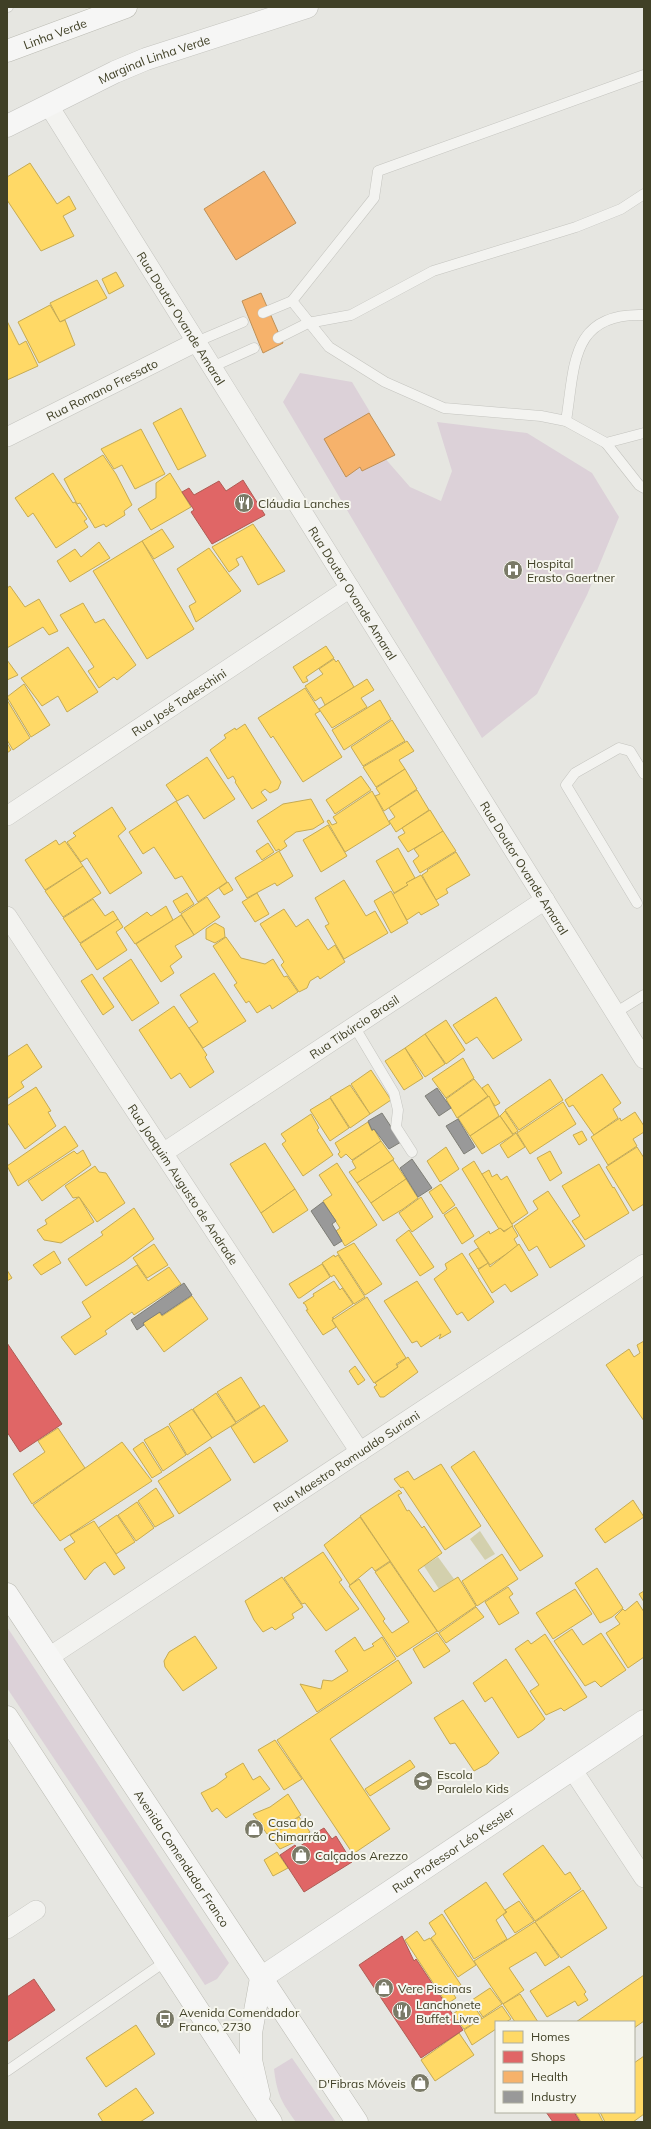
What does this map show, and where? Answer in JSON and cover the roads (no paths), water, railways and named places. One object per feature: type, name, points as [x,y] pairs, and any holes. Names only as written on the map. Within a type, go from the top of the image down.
[{"type":"main road","name":"Linha Verde","points":[[7,51],[126,7]]},
{"type":"main road","name":"Marginal Linha Verde","points":[[7,126],[49,106],[91,83],[146,60],[307,7]]},
{"type":"main road","points":[[7,61],[55,32]]},
{"type":"main road","name":"Avenida Comendador Franco","points":[[7,1594],[357,2122]]},
{"type":"main road","points":[[7,1717],[267,2115]]},
{"type":"main road","name":"Rua Professor Léo Kessler","points":[[261,1978],[644,1721]]},
{"type":"main road","points":[[261,1978],[251,2033],[252,2060],[267,2115]]},
{"type":"street","name":"Rua Doutor Ovande Amaral","points":[[49,106],[644,1059]]},
{"type":"street","name":"Rua Romano Fressato","points":[[7,437],[196,342]]},
{"type":"street","name":"Rua José Todeschini","points":[[7,816],[350,588]]},
{"type":"street","name":"Rua Tibúrcio Brasil","points":[[163,1154],[545,900]]},
{"type":"street","name":"Rua Joaquim Augusto de Andrade","points":[[7,916],[360,1452]]},
{"type":"street","name":"Rua Maestro Romualdo Suriani","points":[[49,1657],[644,1264]]},
{"type":"street","points":[[572,1769],[644,1878]]},
{"type":"street","points":[[7,1929],[36,1910]]},
{"type":"lane","points":[[263,314],[292,301],[374,198],[378,171],[643,75]]},
{"type":"lane","points":[[278,338],[308,323],[351,315],[433,271],[576,227],[621,209],[644,194]]},
{"type":"lane","points":[[292,301],[308,323],[329,347],[385,382],[444,408],[541,416],[566,421],[606,444],[644,488]]},
{"type":"lane","points":[[566,421],[573,381],[573,366],[579,346],[590,331],[608,319],[625,314],[644,315]]},
{"type":"lane","points":[[196,342],[243,322]]},
{"type":"lane","points":[[212,367],[254,348]]},
{"type":"lane","points":[[606,444],[644,433]]},
{"type":"lane","points":[[637,903],[566,785],[574,773],[619,748],[630,751],[644,774]]},
{"type":"lane","points":[[615,1013],[644,995]]},
{"type":"lane","points":[[354,1026],[394,1093],[398,1110],[396,1126],[412,1152]]},
{"type":"lane","points":[[7,2072],[166,1961]]},
{"type":"place","name":"Cláudia Lanches","points":[[244,503]]},
{"type":"place","name":"Hospital Erasto Gaertner","points":[[513,570]]},
{"type":"place","name":"Escola Paralelo Kids","points":[[423,1781]]},
{"type":"place","name":"Casa do Chimarrão","points":[[254,1829]]},
{"type":"place","name":"Calçados Arezzo","points":[[301,1855]]},
{"type":"place","name":"Vere Piscinas","points":[[384,1988]]},
{"type":"place","name":"Lanchonete Buffet Livre","points":[[402,2011]]},
{"type":"place","name":"Avenida Comendador Franco, 2730","points":[[165,2019]]},
{"type":"place","name":"D'Fibras Móveis","points":[[420,2083]]}]
